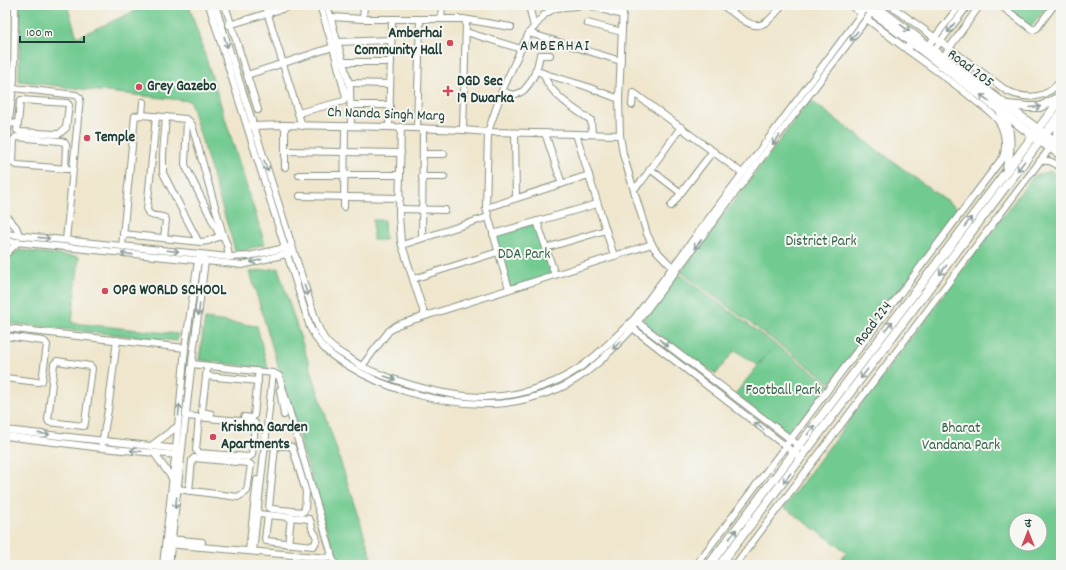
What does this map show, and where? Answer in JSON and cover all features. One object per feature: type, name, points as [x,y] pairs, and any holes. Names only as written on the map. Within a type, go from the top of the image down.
[{"type":"main road","name":"Road 205","points":[[869,9],[998,108],[1039,135],[1060,140]]},
{"type":"main road","name":"Road 205","points":[[869,9],[931,48],[1006,105],[1039,135],[1050,148],[1061,156]]},
{"type":"main road","points":[[1006,105],[1040,107],[1061,96]]},
{"type":"main road","name":"Road 224","points":[[709,565],[800,452],[1039,135],[1061,99]]},
{"type":"main road","points":[[998,108],[1006,123],[1010,138],[1007,170]]},
{"type":"main road","points":[[1060,114],[1058,124],[1060,140]]},
{"type":"main road","name":"Road 224","points":[[720,565],[750,526],[800,452],[1007,170],[1060,114]]},
{"type":"street","points":[[5,155],[13,88],[15,5]]},
{"type":"street","points":[[225,5],[258,110]]},
{"type":"street","points":[[265,5],[302,126]]},
{"type":"street","points":[[222,27],[295,5]]},
{"type":"street","points":[[298,113],[344,101],[346,97],[320,5]]},
{"type":"street","points":[[327,5],[349,83],[350,92],[351,105],[345,152],[344,207]]},
{"type":"street","points":[[363,19],[364,5]]},
{"type":"street","points":[[441,19],[442,5]]},
{"type":"street","points":[[529,5],[534,27]]},
{"type":"street","points":[[509,289],[486,208],[488,132],[502,91],[521,49],[534,27],[545,14],[559,7],[587,5],[623,15]]},
{"type":"street","points":[[623,5],[619,100],[620,135],[623,154],[647,234],[654,248],[674,269]]},
{"type":"street","points":[[722,5],[753,26],[765,24],[773,17],[782,5]]},
{"type":"street","points":[[696,565],[998,165],[1005,152],[1003,132],[999,121],[994,115],[959,87],[909,51],[869,9],[850,5]]},
{"type":"street","points":[[890,5],[1006,91],[1026,97],[1036,96],[1049,93],[1061,80]]},
{"type":"street","points":[[931,48],[935,38],[960,5]]},
{"type":"street","points":[[931,48],[941,42],[968,5]]},
{"type":"street","points":[[943,57],[980,5]]},
{"type":"street","points":[[1000,5],[1032,30],[1037,28],[1054,5]]},
{"type":"street","points":[[213,7],[222,27],[250,126]]},
{"type":"street","points":[[213,7],[290,250],[322,335],[327,343],[338,352],[374,372],[415,386],[465,396],[503,396],[528,392],[557,381],[577,370],[633,324]]},
{"type":"street","points":[[674,269],[742,173],[869,9]]},
{"type":"street","points":[[290,250],[310,327],[316,340],[334,358],[362,374],[385,384],[413,393],[465,403],[503,403],[530,398],[559,389],[580,377],[603,359],[633,324],[869,9]]},
{"type":"street","points":[[331,17],[363,19],[463,19],[511,27]]},
{"type":"street","points":[[389,127],[392,19]]},
{"type":"street","points":[[420,19],[422,238]]},
{"type":"street","points":[[463,19],[466,23],[463,130]]},
{"type":"street","points":[[587,23],[622,32]]},
{"type":"street","points":[[466,32],[521,49]]},
{"type":"street","points":[[530,33],[621,61]]},
{"type":"street","points":[[337,42],[392,40]]},
{"type":"street","points":[[909,40],[909,51]]},
{"type":"street","points":[[247,75],[333,47]]},
{"type":"street","points":[[502,91],[513,95],[524,90],[538,72],[540,55],[550,55]]},
{"type":"street","points":[[342,62],[391,62]]},
{"type":"street","points":[[538,72],[585,86],[619,100]]},
{"type":"street","points":[[538,72],[544,74],[548,84],[555,92],[571,106],[591,120],[592,134]]},
{"type":"street","points":[[349,83],[390,84]]},
{"type":"street","points":[[13,88],[76,95],[80,98],[66,240]]},
{"type":"street","points":[[632,105],[634,93],[742,173]]},
{"type":"street","points":[[21,100],[69,105],[67,127],[59,134],[20,132],[17,130],[18,124],[21,100]]},
{"type":"street","points":[[142,102],[142,115]]},
{"type":"street","points":[[351,105],[390,105]]},
{"type":"street","points":[[122,246],[134,118],[136,115],[188,120],[192,125],[222,235]]},
{"type":"street","points":[[156,117],[146,210],[152,216],[165,218],[164,238]]},
{"type":"street","points":[[166,118],[163,173],[198,241]]},
{"type":"street","points":[[188,120],[185,164],[227,245],[229,257]]},
{"type":"street","points":[[9,123],[18,124]]},
{"type":"street","points":[[284,167],[285,125]]},
{"type":"street","name":"Ch Nanda Singh Marg","points":[[250,126],[285,125],[402,127],[515,133],[620,135]]},
{"type":"street","points":[[402,127],[399,209],[401,242],[425,316]]},
{"type":"street","points":[[634,189],[681,128]]},
{"type":"street","points":[[515,133],[516,198]]},
{"type":"street","points":[[546,133],[562,184]]},
{"type":"street","points":[[576,134],[614,256]]},
{"type":"street","points":[[13,162],[14,139],[16,137],[60,141],[64,142],[66,145],[65,168]]},
{"type":"street","points":[[735,565],[1050,148]]},
{"type":"street","points":[[285,151],[401,153]]},
{"type":"street","points":[[670,206],[713,151]]},
{"type":"street","points":[[422,154],[444,154]]},
{"type":"street","points":[[1040,161],[1047,160],[1053,162],[1061,168]]},
{"type":"street","points":[[5,161],[13,162],[17,165],[73,169]]},
{"type":"street","points":[[650,169],[681,193]]},
{"type":"street","points":[[299,175],[400,175]]},
{"type":"street","points":[[486,208],[588,175]]},
{"type":"street","points":[[422,176],[444,177]]},
{"type":"street","points":[[300,196],[400,198]]},
{"type":"street","points":[[493,234],[597,204]]},
{"type":"street","points":[[399,209],[444,210]]},
{"type":"street","points":[[5,215],[16,227],[19,235]]},
{"type":"street","points":[[402,245],[488,217]]},
{"type":"street","points":[[537,221],[555,275]]},
{"type":"street","points":[[546,248],[606,230]]},
{"type":"street","points":[[5,234],[229,257],[249,256],[290,250]]},
{"type":"street","points":[[123,234],[198,241],[208,241],[222,235]]},
{"type":"street","points":[[5,241],[242,265],[290,250]]},
{"type":"street","points":[[5,255],[18,242]]},
{"type":"street","points":[[362,366],[393,327],[652,244]]},
{"type":"street","points":[[413,280],[498,252]]},
{"type":"street","points":[[169,565],[168,541],[172,478],[186,416],[192,366],[201,255]]},
{"type":"street","points":[[163,565],[178,489],[178,426],[185,348],[201,261]]},
{"type":"street","points":[[633,324],[790,440],[800,452]]},
{"type":"street","points":[[633,324],[786,447],[800,452]]},
{"type":"street","points":[[5,328],[185,348]]},
{"type":"street","points":[[5,336],[43,341],[47,346],[42,381],[38,382],[5,378]]},
{"type":"street","points":[[102,448],[117,340]]},
{"type":"street","points":[[57,361],[90,366],[92,368],[85,425],[82,427],[71,425],[50,422],[48,420],[54,364],[57,361]]},
{"type":"street","points":[[192,366],[206,373],[258,378],[277,374],[280,377],[335,565]]},
{"type":"street","points":[[192,366],[272,376],[278,379],[284,415]]},
{"type":"street","points":[[372,378],[374,372]]},
{"type":"street","points":[[206,373],[202,412],[253,418],[258,378]]},
{"type":"street","points":[[251,549],[264,424],[272,376]]},
{"type":"street","points":[[251,549],[258,514],[272,376]]},
{"type":"street","points":[[186,416],[264,424]]},
{"type":"street","points":[[199,417],[196,450],[199,453],[251,456],[255,423]]},
{"type":"street","points":[[62,436],[63,424]]},
{"type":"street","points":[[69,437],[71,425]]},
{"type":"street","points":[[151,446],[178,426]]},
{"type":"street","points":[[5,430],[151,446],[179,452]]},
{"type":"street","points":[[5,436],[154,453],[179,452]]},
{"type":"street","points":[[265,446],[275,446],[289,446],[293,449],[306,492],[304,511],[302,512],[272,509],[268,506],[275,446]]},
{"type":"street","points":[[154,453],[172,478]]},
{"type":"street","points":[[178,489],[239,497],[247,491],[251,465],[248,463],[194,458],[192,460],[189,490]]},
{"type":"street","points":[[258,514],[309,519],[311,520],[312,529],[317,537],[315,546],[266,541],[268,515]]},
{"type":"street","points":[[288,544],[291,517]]},
{"type":"street","points":[[750,526],[759,533]]},
{"type":"street","points":[[168,541],[251,549],[331,554]]},
{"type":"green space","points":[[20,5],[67,5],[77,37],[149,5],[189,5],[265,244],[236,253],[190,101],[19,81]]},
{"type":"green space","points":[[1001,5],[1048,5],[1031,27]]},
{"type":"green space","name":"District Park","points":[[810,100],[960,211],[831,383],[681,272]]},
{"type":"green space","name":"Bharat Vandana Park","points":[[1051,171],[1061,178],[1061,565],[837,565],[847,552],[784,507],[1033,176]]},
{"type":"green space","points":[[373,220],[384,220],[385,240],[373,240]]},
{"type":"green space","name":"DDA Park","points":[[536,223],[554,272],[510,288],[493,235]]},
{"type":"green space","points":[[19,250],[79,257],[72,323],[178,334],[177,341],[5,323],[5,261]]},
{"type":"green space","points":[[278,268],[374,565],[337,565],[250,272]]},
{"type":"green space","name":"Football Park","points":[[678,273],[830,385],[790,437],[735,394],[770,351],[757,365],[735,350],[716,374],[640,323]]},
{"type":"green space","points":[[205,319],[257,326],[268,369],[199,360]]},
{"type":"place","name":"Amberhai Community Hall","points":[[450,43]]},
{"type":"place","name":"Grey Gazebo","points":[[139,87]]},
{"type":"place","name":"DGD Sec 19 Dwarka","points":[[448,91]]},
{"type":"place","name":"Temple","points":[[87,138]]},
{"type":"place","name":"OPG WORLD SCHOOL","points":[[105,291]]},
{"type":"place","name":"Krishna Garden Apartments","points":[[213,437]]},
{"type":"district","name":"AMBERHAI","points":[[555,46]]}]
